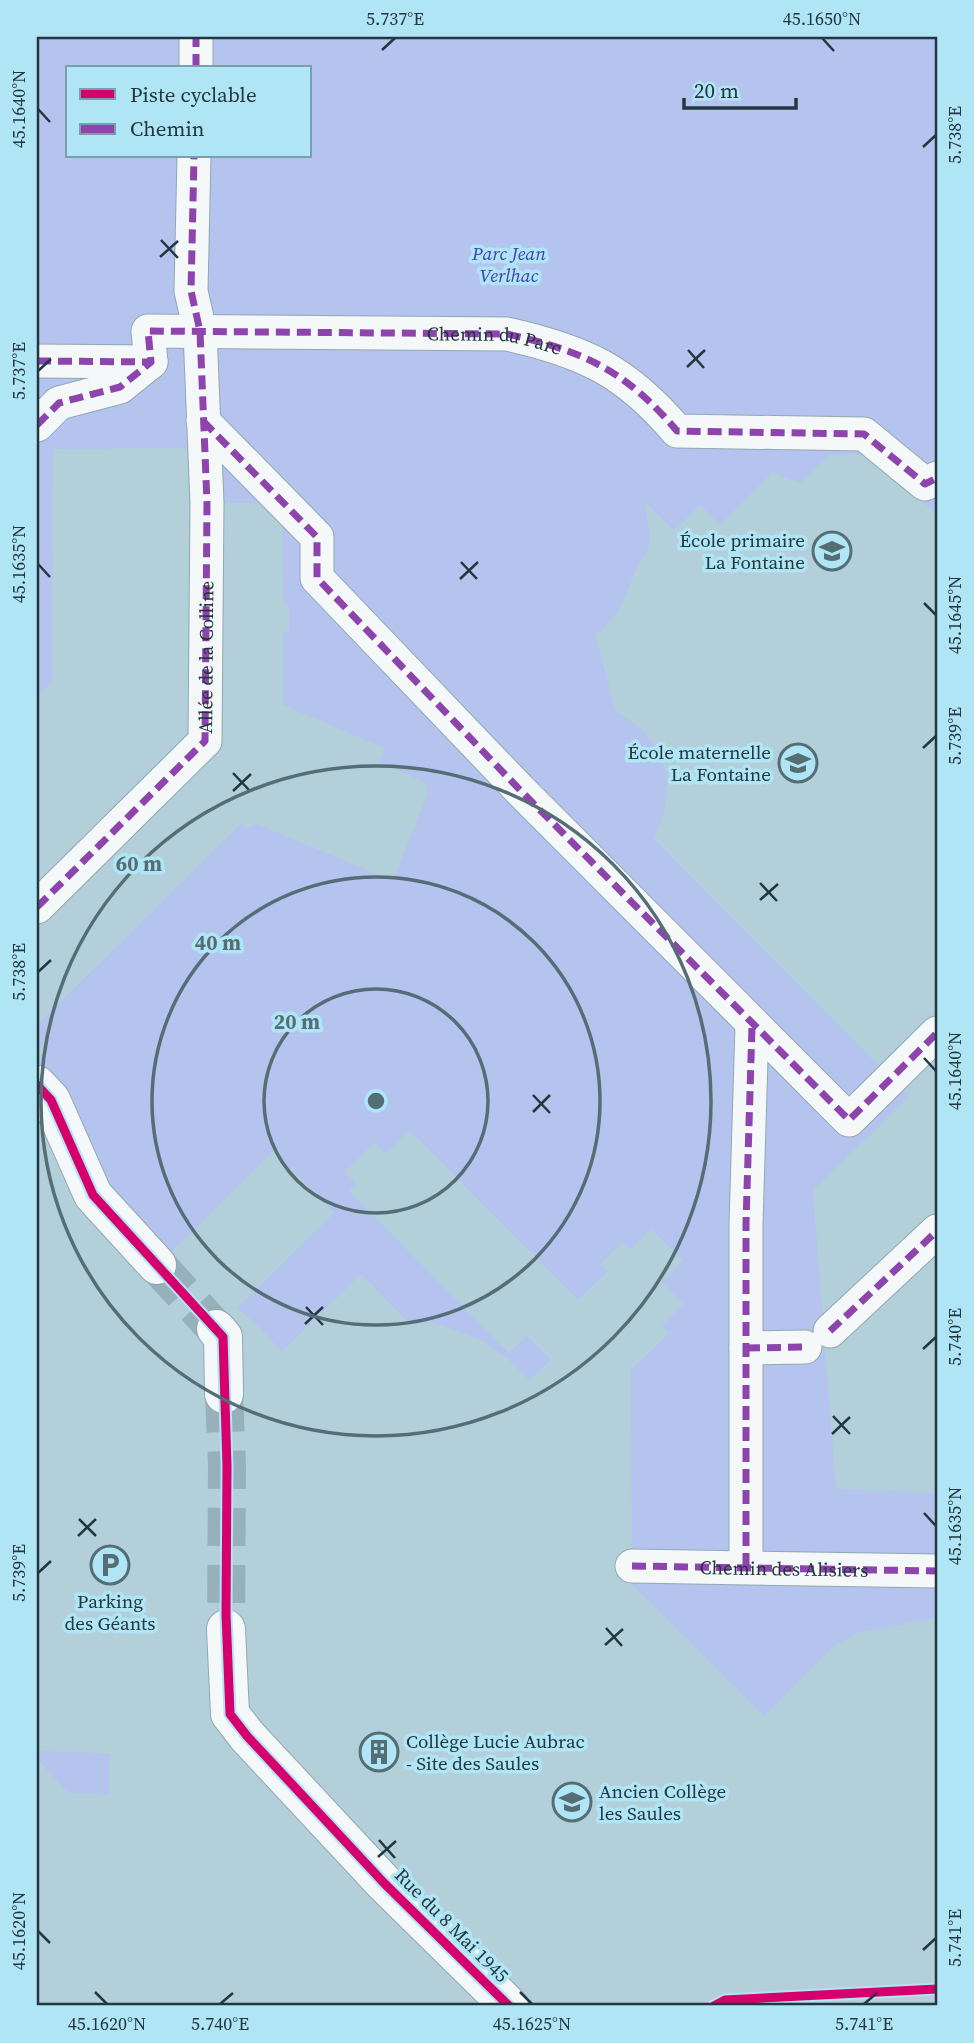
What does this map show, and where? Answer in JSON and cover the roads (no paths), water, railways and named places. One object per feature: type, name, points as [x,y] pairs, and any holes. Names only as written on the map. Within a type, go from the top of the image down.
[{"type":"street","points":[[196,37],[196,66]]},
{"type":"street","name":"Allée de la Colline","points":[[37,907],[205,741],[207,503],[200,331],[191,291],[194,158]]},
{"type":"street","name":"Chemin du Parc","points":[[151,362],[148,331],[507,334],[548,343],[616,373],[644,394],[677,432],[864,434],[925,484],[937,478]]},
{"type":"street","points":[[37,361],[151,362]]},
{"type":"street","points":[[37,425],[59,403],[120,387],[151,362]]},
{"type":"street","points":[[203,421],[317,537],[317,578],[520,790],[752,1026],[849,1120],[937,1033]]},
{"type":"street","points":[[746,1567],[746,1223],[752,1026]]},
{"type":"street","points":[[37,1085],[51,1100],[93,1195],[158,1265]]},
{"type":"street","points":[[746,1348],[817,1339],[937,1231]]},
{"type":"street","points":[[216,1329],[223,1337],[224,1394]]},
{"type":"street","name":"Chemin des Alisiers","points":[[632,1566],[937,1571]]},
{"type":"street","name":"Rue du 8 Mai 1945","points":[[226,1629],[230,1714],[247,1736],[359,1857],[509,2006]]},
{"type":"tunnel","points":[[157,1265],[216,1329]]},
{"type":"tunnel","points":[[224,1394],[227,1466],[226,1629]]},
{"type":"place","name":"École primaire La Fontaine","points":[[832,551]]},
{"type":"place","name":"École maternelle La Fontaine","points":[[798,763]]},
{"type":"place","name":"Parking des Géants","points":[[110,1565]]},
{"type":"place","name":"Collège Lucie Aubrac - Site des Saules","points":[[379,1752]]},
{"type":"place","name":"Ancien Collège les Saules","points":[[572,1802]]},
{"type":"park label","name":"Parc Jean Verlhac","points":[[509,264]]}]
